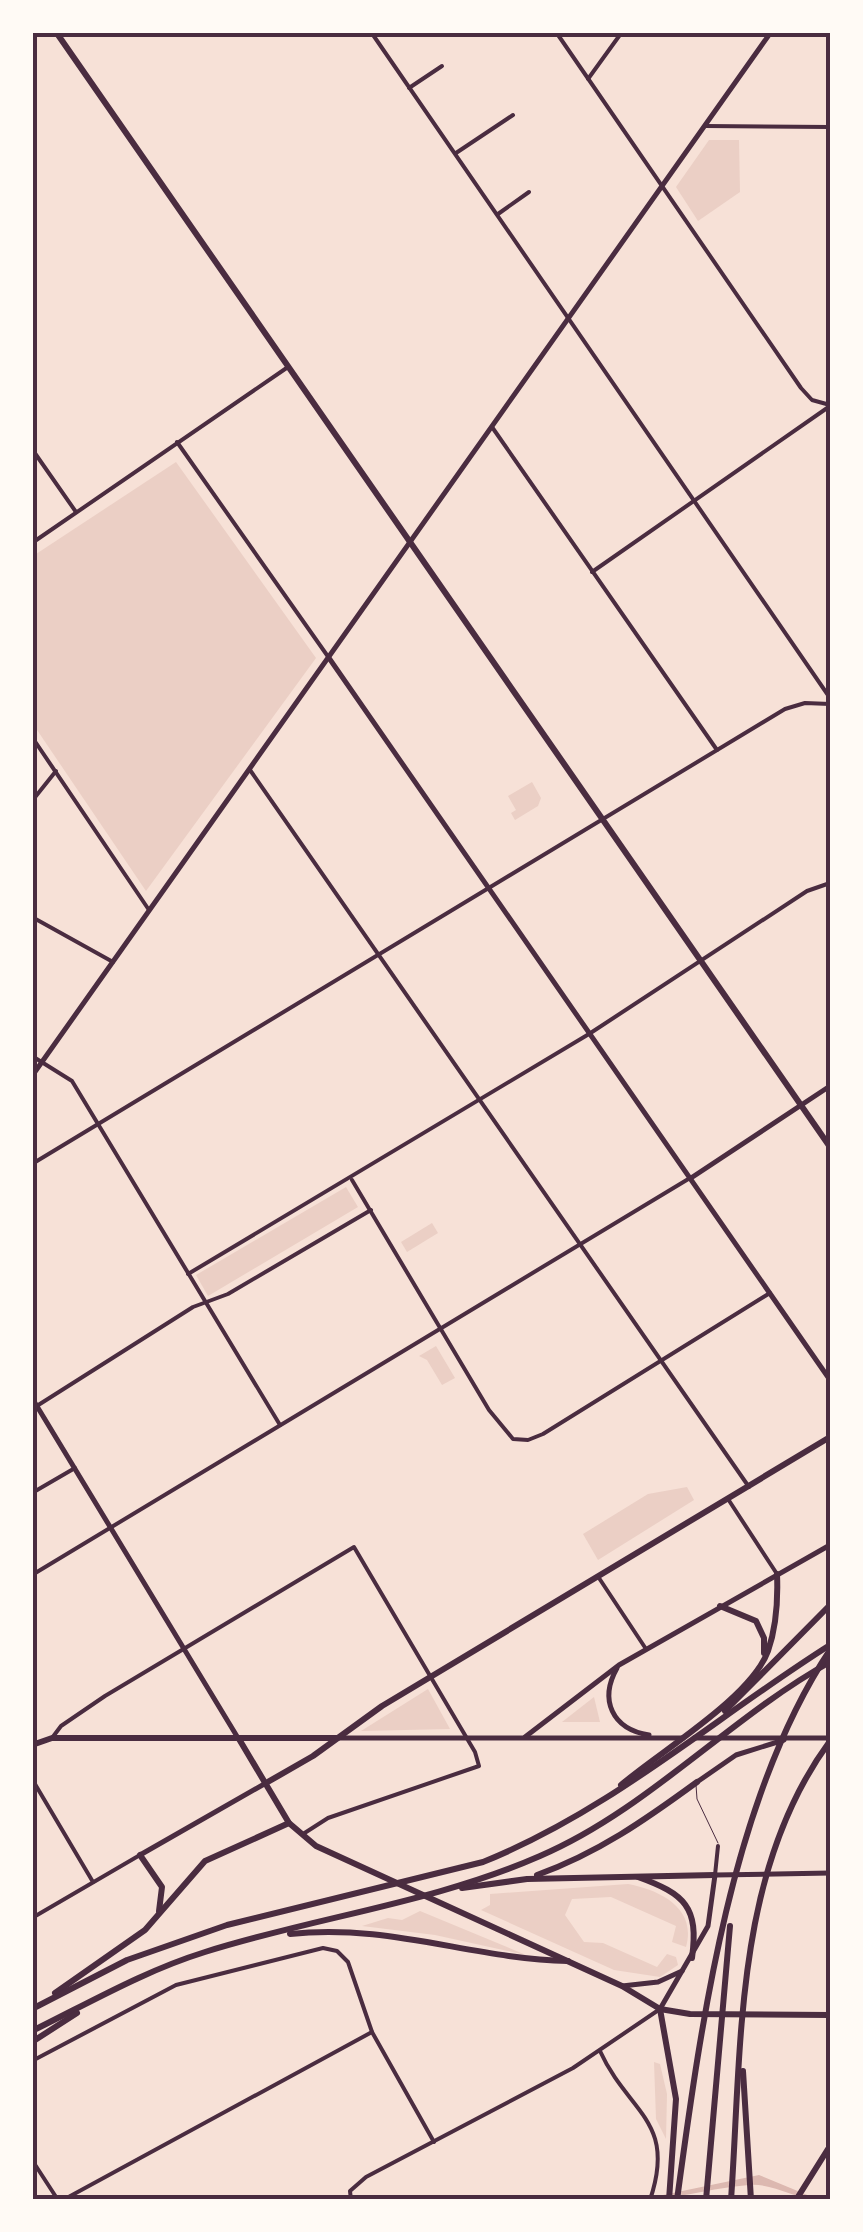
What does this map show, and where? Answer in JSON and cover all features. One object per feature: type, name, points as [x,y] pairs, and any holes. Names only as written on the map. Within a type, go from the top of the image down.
[{"type":"main road","points":[[56,32],[830,1147]]},
{"type":"main road","points":[[266,1782],[338,1738],[356,1722],[830,1436]]},
{"type":"main road","points":[[598,1806],[659,1752],[732,1696],[764,1659],[772,1630],[777,1574]]},
{"type":"main road","points":[[702,1732],[830,1604]]},
{"type":"main road","points":[[720,1606],[756,1621],[764,1638],[764,1659]]},
{"type":"main road","points":[[32,2009],[164,1946],[227,1925],[483,1862],[598,1806],[830,1648]]},
{"type":"main road","points":[[677,2200],[704,2027],[740,1862],[770,1764],[792,1713],[830,1648]]},
{"type":"main road","points":[[32,2032],[107,1993],[199,1954],[432,1892],[544,1854],[630,1803],[830,1662]]},
{"type":"main road","points":[[32,1746],[52,1738],[338,1738]]},
{"type":"main road","points":[[239,1739],[289,1823],[302,1835],[367,1872],[622,1986],[660,2009],[690,2014],[830,2015]]},
{"type":"main road","points":[[731,2200],[745,2004],[760,1891],[796,1794],[830,1739]]},
{"type":"main road","points":[[526,1878],[590,1854],[630,1832],[697,1782]]},
{"type":"main road","points":[[32,2009],[125,1946],[206,1862],[289,1823]]},
{"type":"main road","points":[[140,1855],[162,1887],[158,1915]]},
{"type":"main road","points":[[432,1892],[526,1878],[714,1874]]},
{"type":"main road","points":[[626,1876],[658,1884],[686,1904],[695,1925],[692,1958]]},
{"type":"main road","points":[[706,2200],[734,1890]]},
{"type":"main road","points":[[264,1936],[342,1929],[386,1932],[541,1960],[568,1961]]},
{"type":"main road","points":[[32,2042],[107,1993]]},
{"type":"main road","points":[[660,2009],[675,2082],[669,2200]]},
{"type":"main road","points":[[742,2055],[751,2200]]},
{"type":"main road","points":[[796,2200],[830,2148]]},
{"type":"street","points":[[32,1164],[790,707],[830,701],[696,499],[371,32]]},
{"type":"street","points":[[556,32],[801,388],[812,400],[830,406]]},
{"type":"street","points":[[588,79],[622,32]]},
{"type":"street","points":[[32,1076],[772,32]]},
{"type":"street","points":[[410,88],[442,66]]},
{"type":"street","points":[[456,153],[513,115]]},
{"type":"street","points":[[706,126],[830,126]]},
{"type":"street","points":[[498,214],[530,192]]},
{"type":"street","points":[[32,543],[288,367]]},
{"type":"street","points":[[592,573],[830,406]]},
{"type":"street","points":[[492,428],[717,750]]},
{"type":"street","points":[[177,442],[830,1380]]},
{"type":"street","points":[[32,450],[76,512]]},
{"type":"street","points":[[32,736],[149,910]]},
{"type":"street","points":[[250,770],[749,1486]]},
{"type":"street","points":[[32,801],[56,771]]},
{"type":"street","points":[[188,1274],[589,1034],[702,964],[807,891],[830,883]]},
{"type":"street","points":[[32,917],[114,962]]},
{"type":"street","points":[[32,1056],[72,1081],[280,1425]]},
{"type":"street","points":[[32,1575],[581,1245],[830,1086]]},
{"type":"street","points":[[351,1178],[509,1436],[522,1441],[542,1434],[770,1293]]},
{"type":"street","points":[[35,1408],[205,1302],[228,1294],[371,1210]]},
{"type":"street","points":[[32,1398],[239,1739]]},
{"type":"street","points":[[32,1493],[74,1468]]},
{"type":"street","points":[[728,1499],[777,1574]]},
{"type":"street","points":[[523,1738],[618,1665],[830,1545]]},
{"type":"street","points":[[52,1738],[61,1726],[105,1696],[354,1548],[468,1738],[478,1766],[328,1818],[302,1835]]},
{"type":"street","points":[[598,1578],[646,1649]]},
{"type":"street","points":[[618,1665],[608,1695],[614,1718],[628,1730],[667,1738]]},
{"type":"street","points":[[338,1738],[830,1739]]},
{"type":"street","points":[[697,1782],[736,1755],[792,1738]]},
{"type":"street","points":[[32,1780],[93,1882]]},
{"type":"street","points":[[32,1918],[266,1782]]},
{"type":"street","points":[[350,2198],[366,2177],[600,2051],[660,2009],[708,1926],[718,1846]]},
{"type":"street","points":[[714,1874],[830,1873]]},
{"type":"street","points":[[32,2061],[110,2018],[204,1975],[324,1948],[337,1951],[348,1962],[372,2032],[434,2142]]},
{"type":"street","points":[[622,1986],[658,1982],[685,1970]]},
{"type":"street","points":[[32,2160],[61,2200],[372,2032]]},
{"type":"street","points":[[600,2051],[616,2081],[653,2126],[660,2162],[650,2200]]},
{"type":"lane","points":[[697,1782],[697,1799],[718,1846]]},
{"type":"shaded area","points":[[709,140],[739,140],[740,192],[698,221],[676,187]]},
{"type":"shaded area","points":[[176,462],[316,658],[146,891],[33,724],[33,556]]},
{"type":"shaded area","points":[[532,782],[541,798],[538,806],[515,820],[511,813],[516,810],[508,796]]},
{"type":"shaded area","points":[[346,1187],[358,1207],[208,1296],[196,1275]]},
{"type":"shaded area","points":[[432,1223],[438,1233],[407,1252],[401,1242]]},
{"type":"shaded area","points":[[436,1346],[455,1378],[442,1385],[427,1360],[419,1356]]},
{"type":"shaded area","points":[[687,1487],[694,1500],[598,1560],[583,1534],[648,1494]]},
{"type":"shaded area","points":[[428,1689],[450,1729],[361,1731]]},
{"type":"shaded area","points":[[594,1697],[600,1722],[562,1722]]},
{"type":"shaded area","points":[[628,1884],[673,1903],[686,1922],[686,1947],[672,1942],[676,1926],[611,1897],[572,1899],[565,1915],[584,1942],[603,1943],[657,1967],[667,1954],[676,1957],[678,1965],[660,1977],[614,1970],[481,1910],[490,1905],[490,1894]]},
{"type":"shaded area","points":[[420,1911],[526,1955],[435,1935],[362,1926],[388,1918],[402,1920]]},
{"type":"shaded area","points":[[654,2062],[660,2064],[667,2094],[666,2139],[656,2119]]},
{"type":"shaded area","points":[[759,2175],[817,2199],[749,2185],[639,2200]]}]
